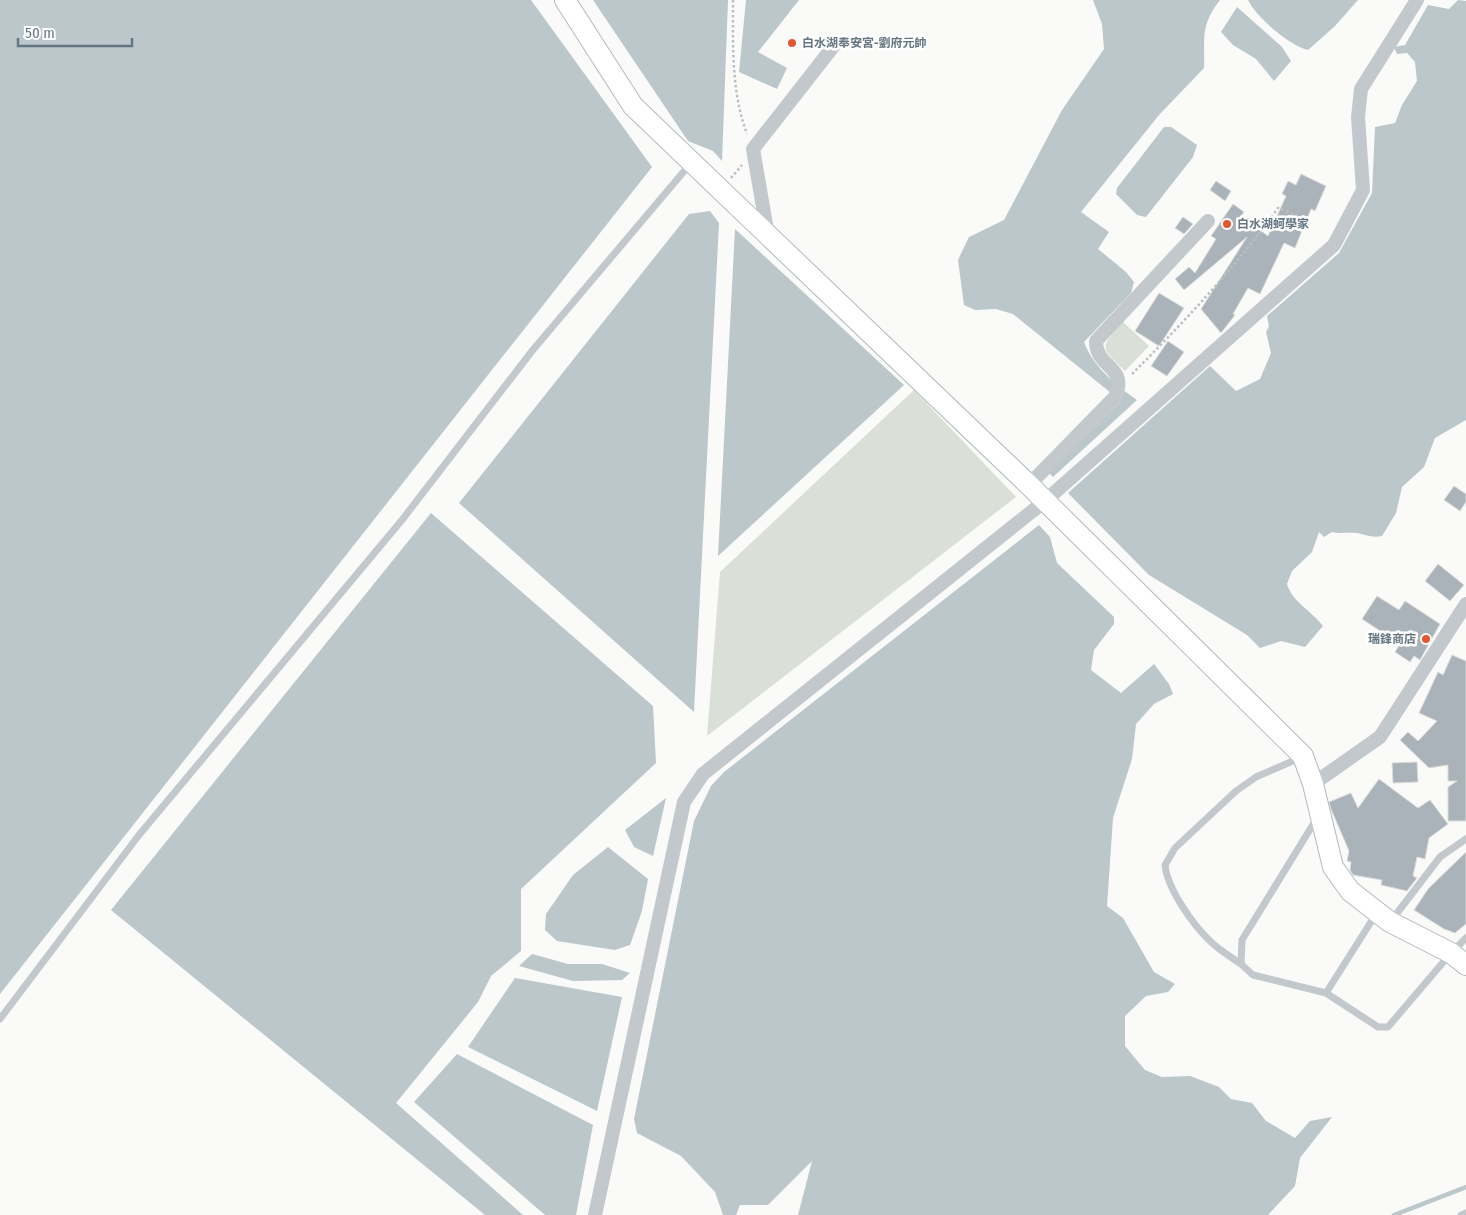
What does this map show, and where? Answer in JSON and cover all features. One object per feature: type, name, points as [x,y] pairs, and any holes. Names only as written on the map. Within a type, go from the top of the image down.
[{"type":"street","points":[[565,0],[633,106],[1029,485],[1303,756],[1313,784],[1333,866],[1350,891],[1384,917],[1458,959]]},
{"type":"street","points":[[595,1215],[684,802],[703,774],[1045,501],[1334,245],[1362,190],[1358,117],[1361,89],[1417,0]]},
{"type":"street","points":[[768,236],[753,149],[836,43]]},
{"type":"street","points":[[1029,485],[1118,391],[1119,378],[1096,348],[1096,341],[1208,221]]},
{"type":"street","points":[[1313,784],[1380,737],[1466,604]]},
{"type":"lane","points":[[0,1019],[139,835],[402,520],[532,352],[691,162]]},
{"type":"lane","points":[[1303,756],[1256,777],[1236,791],[1175,848],[1164,865],[1169,884],[1198,929],[1211,942],[1253,975],[1326,993],[1378,1027],[1388,1028],[1458,959],[1466,938]]},
{"type":"lane","points":[[1241,964],[1242,940],[1320,814]]},
{"type":"lane","points":[[1326,993],[1384,917],[1440,857],[1466,839]]},
{"type":"lane","points":[[1461,1215],[1466,1213]]},
{"type":"path","points":[[722,192],[753,149],[740,116],[736,95],[733,0]]},
{"type":"path","points":[[1118,391],[1202,303],[1260,234],[1278,208],[1306,219],[1311,226]]},
{"type":"shaded area","points":[[0,0],[531,0],[652,167],[0,994]]},
{"type":"shaded area","points":[[593,0],[728,0],[722,161],[713,151],[688,141]]},
{"type":"shaded area","points":[[746,0],[799,0],[758,52],[787,68],[777,89],[739,72]]},
{"type":"shaded area","points":[[1093,0],[1220,0],[1206,25],[1204,68],[1159,115],[1081,212],[1109,232],[1098,249],[1126,272],[1134,282],[1131,293],[1084,342],[1099,368],[1137,400],[1053,477],[1049,473],[1121,401],[1013,314],[996,309],[975,310],[964,305],[958,260],[969,237],[1004,220],[1062,110],[1104,49],[1102,24]]},
{"type":"shaded area","points":[[1248,0],[1358,0],[1335,26],[1308,50],[1292,43],[1274,30],[1258,14]]},
{"type":"shaded area","points":[[1458,0],[1466,1],[1466,420],[1435,438],[1424,467],[1402,487],[1396,513],[1382,536],[1332,532],[1324,537],[1319,532],[1312,552],[1292,571],[1287,584],[1293,596],[1323,626],[1305,647],[1281,641],[1260,648],[1247,635],[1149,575],[1068,493],[1210,366],[1236,391],[1260,379],[1271,353],[1266,332],[1269,326],[1267,316],[1339,253],[1372,193],[1375,127],[1395,123],[1402,105],[1417,81],[1415,62],[1407,53],[1397,54],[1394,47],[1405,45],[1428,5],[1449,9]]},
{"type":"shaded area","points":[[1237,7],[1282,47],[1291,61],[1274,81],[1256,59],[1233,45],[1221,32]]},
{"type":"shaded area","points":[[1164,127],[1171,127],[1197,145],[1193,157],[1146,217],[1137,215],[1116,194],[1117,188]]},
{"type":"shaded area","points":[[710,211],[719,223],[694,712],[459,503],[689,214]]},
{"type":"shaded area","points":[[735,229],[904,385],[718,556]]},
{"type":"shaded area","points":[[1123,322],[1149,346],[1125,371],[1107,352],[1106,347],[1110,337]]},
{"type":"shaded area","points":[[914,390],[1016,497],[707,736],[720,572]]},
{"type":"shaded area","points":[[431,513],[653,706],[656,763],[521,889],[521,951],[491,976],[478,1002],[396,1103],[523,1215],[485,1215],[111,910]]},
{"type":"shaded area","points":[[1039,525],[1050,537],[1057,563],[1114,617],[1114,624],[1094,650],[1091,670],[1121,693],[1154,664],[1169,684],[1173,694],[1154,704],[1136,724],[1132,759],[1113,818],[1107,906],[1123,918],[1154,972],[1175,984],[1168,992],[1146,996],[1125,1016],[1125,1046],[1145,1070],[1162,1077],[1190,1076],[1219,1087],[1231,1099],[1252,1103],[1266,1121],[1295,1138],[1310,1121],[1332,1117],[1300,1158],[1295,1186],[1268,1215],[798,1215],[812,1161],[768,1205],[740,1205],[736,1215],[723,1215],[715,1192],[681,1156],[637,1133],[634,1119],[694,821],[711,786],[724,772]]},
{"type":"shaded area","points":[[666,798],[653,856],[634,847],[625,830]]},
{"type":"shaded area","points":[[608,847],[648,879],[642,911],[630,945],[615,950],[557,941],[545,930],[546,914],[573,875]]},
{"type":"shaded area","points":[[532,954],[568,964],[602,964],[630,973],[622,980],[573,981],[519,966]]},
{"type":"shaded area","points":[[515,978],[622,997],[597,1111],[468,1047]]},
{"type":"shaded area","points":[[457,1054],[593,1125],[576,1215],[545,1215],[414,1102]]},
{"type":"building","points":[[1301,174],[1326,186],[1315,211],[1311,209],[1295,248],[1284,243],[1260,294],[1248,288],[1233,314],[1235,315],[1221,333],[1201,309],[1247,237],[1184,290],[1175,279],[1189,267],[1195,273],[1216,239],[1211,236],[1233,204],[1244,212],[1241,216],[1268,236],[1286,196],[1282,194],[1288,181],[1296,185]]},
{"type":"building","points":[[1216,181],[1231,191],[1225,201],[1210,190]]},
{"type":"building","points":[[1183,217],[1193,224],[1184,234],[1175,228]]},
{"type":"building","points":[[1159,293],[1184,308],[1159,346],[1135,331]]},
{"type":"building","points":[[1168,341],[1184,352],[1167,376],[1151,366]]},
{"type":"building","points":[[1454,486],[1466,494],[1466,502],[1460,511],[1444,500]]},
{"type":"building","points":[[1438,564],[1464,585],[1450,601],[1425,581]]},
{"type":"building","points":[[1377,596],[1399,610],[1405,601],[1440,624],[1420,660],[1414,656],[1410,662],[1395,652],[1400,644],[1362,619]]},
{"type":"building","points":[[1452,655],[1466,661],[1466,821],[1448,821],[1448,787],[1457,781],[1448,781],[1448,765],[1429,768],[1400,740],[1408,732],[1418,741],[1437,721],[1419,713],[1438,672],[1443,675]]},
{"type":"building","points":[[1417,762],[1418,782],[1393,783],[1392,763]]},
{"type":"building","points":[[1379,779],[1418,808],[1430,800],[1448,824],[1429,838],[1425,859],[1417,857],[1413,876],[1417,878],[1407,891],[1381,885],[1382,880],[1353,875],[1350,870],[1351,862],[1347,861],[1349,851],[1329,802],[1351,793],[1358,808]]},
{"type":"building","points":[[1466,852],[1466,924],[1455,933],[1444,929],[1414,910],[1428,889]]},
{"type":"waterway","points":[[1394,1215],[1466,1187]]},
{"type":"place","name":"白水湖奉安宮-劉府元帥","points":[[792,43]]},
{"type":"place","name":"白水湖蚵學家","points":[[1227,224]]},
{"type":"place","name":"瑞鋒商店","points":[[1426,639]]}]
